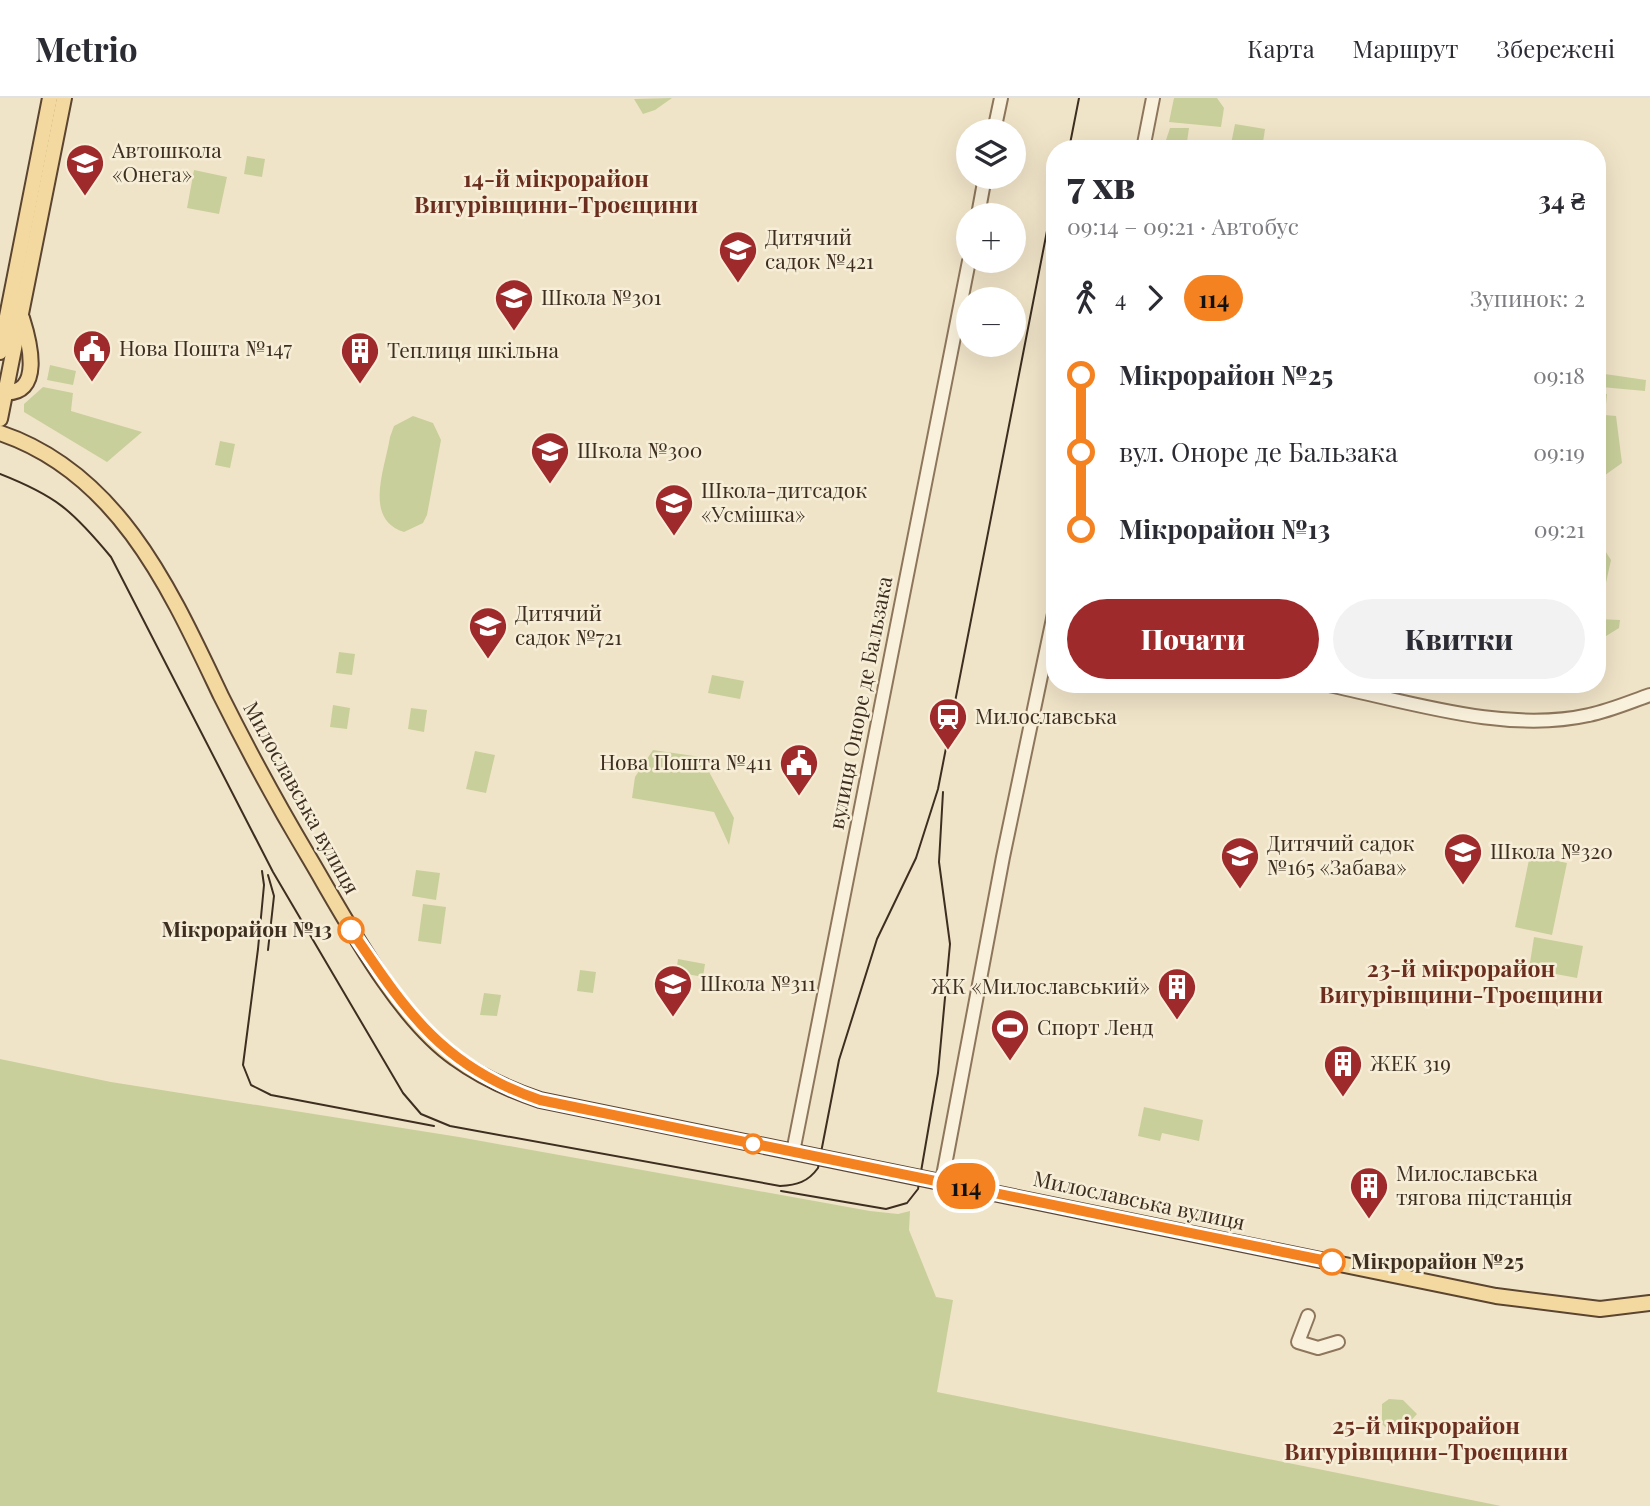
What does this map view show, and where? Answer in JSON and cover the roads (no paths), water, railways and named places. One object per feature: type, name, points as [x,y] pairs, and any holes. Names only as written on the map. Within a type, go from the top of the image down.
[{"type":"main road","points":[[0,419],[10,315],[50,98]]},
{"type":"main road","points":[[0,352],[64,98]]},
{"type":"main road","points":[[3,393],[24,384],[31,372],[29,342],[10,315]]},
{"type":"main road","name":"Милославська вулиця","points":[[0,432],[52,457],[87,483],[143,546],[185,621],[287,824],[343,918],[393,992],[435,1041],[454,1058],[510,1090],[540,1100],[1496,1296],[1600,1309],[1650,1303]]},
{"type":"street","points":[[997,119],[1001,98]]},
{"type":"street","points":[[1145,140],[1153,98]]},
{"type":"street","name":"вулиця Оноре де Бальзака","points":[[793,1152],[967,273]]},
{"type":"street","points":[[942,1181],[1003,857],[1046,664]]},
{"type":"street","points":[[1368,693],[1506,721],[1552,720],[1590,715],[1650,695]]},
{"type":"street","points":[[1308,1316],[1298,1342],[1318,1348],[1338,1342]]},
{"type":"tram line","points":[[1071,140],[1079,98]]},
{"type":"tram line","points":[[0,474],[62,506],[111,557],[273,872],[403,1093],[421,1114],[450,1126],[780,1186],[797,1184],[810,1177],[818,1168],[839,1060],[877,939],[916,858],[938,789],[1046,236]]},
{"type":"tram line","points":[[781,1191],[886,1209],[907,1203],[918,1189],[938,1073],[950,944],[939,862],[943,792]]},
{"type":"tram line","points":[[262,871],[264,885],[258,949],[243,1065],[251,1085],[271,1095],[434,1126]]},
{"type":"tram line","points":[[268,875],[274,896],[268,950]]},
{"type":"place","name":"Автошкола «Онега»","points":[[85,197]]},
{"type":"place","name":"Дитячий садок №421","points":[[738,284]]},
{"type":"place","name":"Школа №301","points":[[514,332]]},
{"type":"place","name":"Нова Пошта №147","points":[[92,383]]},
{"type":"place","name":"Теплиця шкільна","points":[[360,385]]},
{"type":"place","name":"Школа №300","points":[[550,485]]},
{"type":"place","name":"Школа-дитсадок «Усмішка»","points":[[674,537]]},
{"type":"place","name":"Дитячий садок №721","points":[[488,660]]},
{"type":"place","name":"Милославська","points":[[948,751]]},
{"type":"place","name":"Нова Пошта №411","points":[[799,797]]},
{"type":"place","name":"Школа №320","points":[[1463,886]]},
{"type":"place","name":"Дитячий садок №165 «Забава»","points":[[1240,890]]},
{"type":"place","name":"Мікрорайон №13","points":[[351,930]]},
{"type":"place","name":"Школа №311","points":[[673,1018]]},
{"type":"place","name":"ЖК «Милославський»","points":[[1177,1021]]},
{"type":"place","name":"Спорт Ленд","points":[[1010,1062]]},
{"type":"place","name":"ЖЕК 319","points":[[1343,1098]]},
{"type":"place","name":"Милославська тягова пiдстанцiя","points":[[1369,1220]]},
{"type":"place","name":"Мікрорайон №25","points":[[1332,1262]]},
{"type":"district","name":"14-й мікрорайон Вигурівщини-Троєщини","points":[[556,192]]},
{"type":"district","name":"23-й мікрорайон Вигурівщини-Троєщини","points":[[1461,982]]},
{"type":"district","name":"25-й мікрорайон Вигурівщини-Троєщини","points":[[1426,1439]]}]
